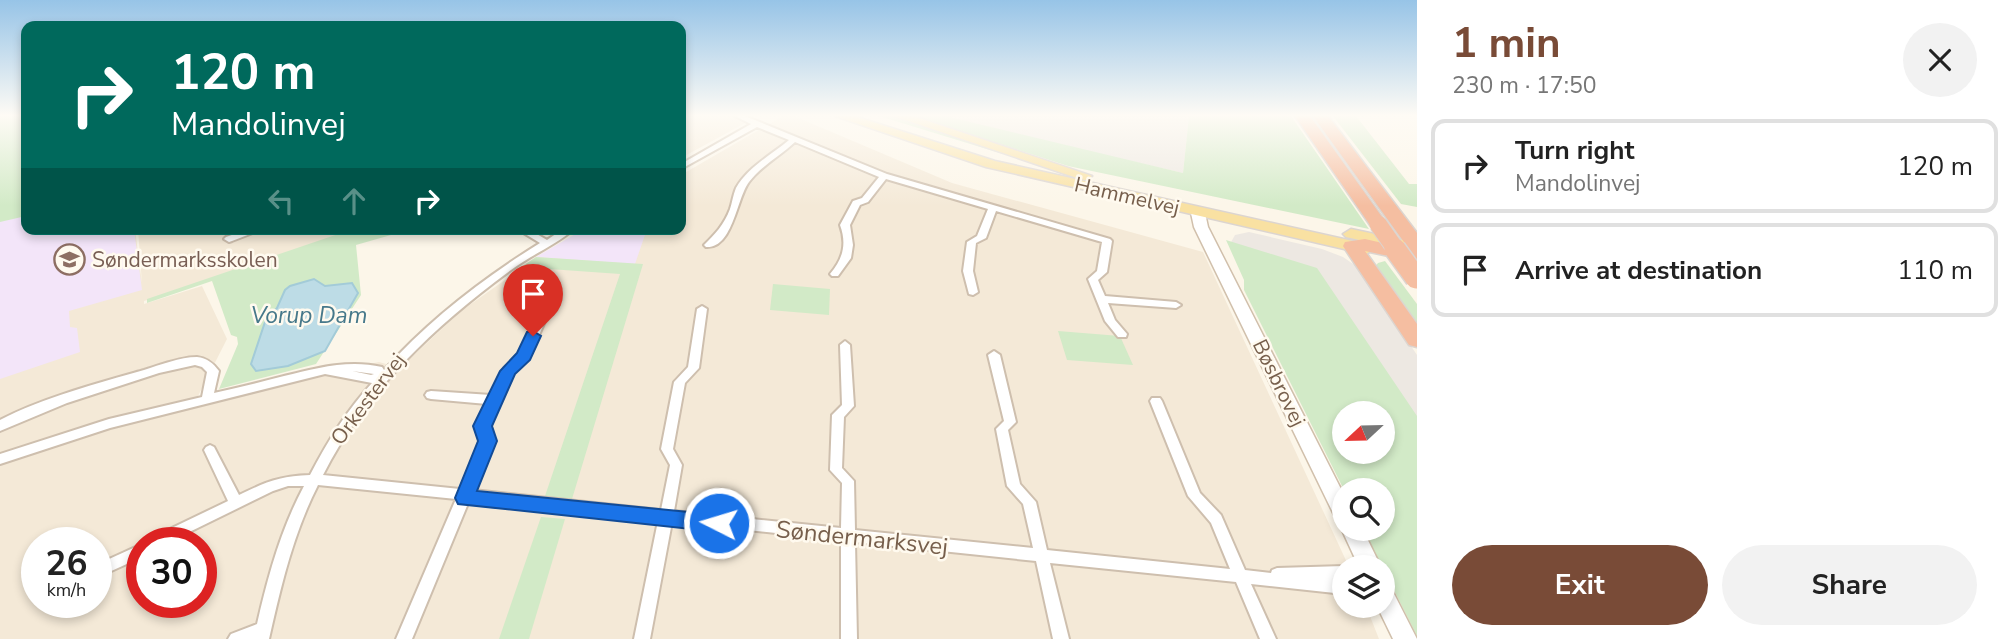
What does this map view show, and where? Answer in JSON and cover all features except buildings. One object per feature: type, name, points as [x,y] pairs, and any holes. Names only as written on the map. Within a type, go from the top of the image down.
[{"type":"highway","points":[[1318,146],[1367,236],[1417,340]]},
{"type":"highway","points":[[1342,146],[1417,247]]},
{"type":"highway","points":[[1367,236],[1365,245],[1417,258]]},
{"type":"highway","points":[[1367,236],[1417,278]]},
{"type":"main road","name":"Hammelvej","points":[[930,146],[964,157],[1205,213]]},
{"type":"main road","name":"Hammelvej","points":[[962,146],[1105,182],[1417,247]]},
{"type":"main road","points":[[993,146],[1105,182]]},
{"type":"main road","points":[[1183,199],[1205,213],[1367,236]]},
{"type":"street","points":[[686,164],[718,146]]},
{"type":"street","points":[[709,245],[721,236],[737,203],[737,192],[756,167],[768,163],[787,146]]},
{"type":"street","points":[[805,146],[884,176],[992,210],[1107,241],[1102,272],[1093,279],[1110,321],[1122,334]]},
{"type":"street","points":[[835,274],[845,265],[850,236],[845,225],[856,203],[865,201],[884,176]]},
{"type":"street","points":[[973,292],[968,271],[972,242],[981,238],[992,210]]},
{"type":"street","name":"Bøsbrovej","points":[[1205,213],[1215,251],[1332,490]]},
{"type":"street","points":[[229,239],[241,235]]},
{"type":"street","points":[[532,235],[546,243]]},
{"type":"street","name":"Orkestervej","points":[[261,634],[277,572],[313,481],[340,433],[381,376],[448,310],[560,235]]},
{"type":"street","points":[[404,639],[487,441],[483,426],[508,371],[524,356],[551,296]]},
{"type":"street","points":[[1100,299],[1177,305]]},
{"type":"street","points":[[642,639],[676,465],[667,449],[680,382],[693,368],[702,309]]},
{"type":"street","points":[[845,345],[848,406],[838,415],[836,470],[848,481],[849,639]]},
{"type":"street","points":[[994,355],[1010,422],[1002,429],[1014,486],[1030,502],[1061,639]]},
{"type":"street","points":[[0,426],[8,420],[56,403],[172,365],[195,361],[208,365],[214,371],[207,399]]},
{"type":"street","points":[[0,459],[109,424],[325,370],[371,379],[381,376]]},
{"type":"street","points":[[431,395],[495,400]]},
{"type":"street","points":[[1156,401],[1195,496],[1216,519],[1268,639]]},
{"type":"street","points":[[210,450],[236,503]]},
{"type":"street","name":"Søndermarksvej","points":[[187,527],[288,481],[313,481],[1332,586]]},
{"type":"street","name":"Søndermarksvej","points":[[1243,577],[1332,573]]},
{"type":"street","points":[[1394,618],[1405,639]]},
{"type":"street","points":[[236,639],[261,634]]},
{"type":"shaded area","name":"Søndermarksskolen","points":[[21,146],[21,235],[135,235],[142,290],[69,311],[70,327],[77,328],[80,352],[0,379],[0,149]]},
{"type":"shaded area","points":[[686,146],[703,146],[686,155]]},
{"type":"shaded area","points":[[731,146],[864,146],[952,183],[1203,252],[1332,530],[1332,541],[1337,541],[1343,555],[1332,555],[1332,618],[1371,618],[1379,639],[0,639],[0,147],[21,213],[21,235],[136,235],[142,284],[138,235],[349,235],[144,301],[144,304],[202,286],[227,339],[197,398],[379,362],[400,368],[461,311],[532,261],[578,235],[686,235],[686,172]]},
{"type":"shaded area","points":[[1063,146],[1186,146],[1183,173]]},
{"type":"shaded area","points":[[1249,232],[1322,249],[1343,257],[1359,268],[1417,355],[1417,625],[1395,564],[1395,555],[1392,555],[1387,541],[1395,541],[1395,478],[1344,478],[1337,464],[1395,464],[1395,401],[1332,401],[1332,453],[1230,244],[1235,235]]},
{"type":"shaded area","points":[[574,235],[645,235],[635,264],[536,257]]},
{"type":"green space","points":[[0,146],[21,146],[21,217],[0,222]]},
{"type":"green space","points":[[976,146],[985,146],[1004,152],[1003,154]]},
{"type":"green space","points":[[1005,146],[1070,146],[1183,173],[1186,146],[1312,146],[1369,229],[1068,166]]},
{"type":"green space","points":[[1356,146],[1379,146],[1409,184],[1417,184],[1417,207],[1401,204]]},
{"type":"green space","points":[[335,235],[391,235],[356,245],[361,295],[316,364],[219,389],[238,344],[237,337],[231,335],[212,281],[147,303],[147,299]]},
{"type":"green space","points":[[1226,240],[1317,268],[1417,416],[1417,636],[1395,592],[1395,555],[1376,555],[1369,541],[1395,541],[1395,478],[1338,478],[1244,290],[1244,280]]},
{"type":"green space","points":[[536,257],[643,264],[572,499],[545,496],[620,274],[521,267]]},
{"type":"green space","points":[[1385,261],[1417,304],[1417,330],[1373,269],[1378,263]]},
{"type":"green space","points":[[773,284],[830,289],[829,315],[770,310]]},
{"type":"green space","points":[[1058,331],[1120,336],[1133,365],[1067,360]]},
{"type":"green space","points":[[541,517],[565,519],[529,639],[499,639]]},
{"type":"water","name":"Vorup Dam","points":[[314,279],[325,286],[352,283],[358,293],[325,351],[288,366],[256,371],[251,364],[265,322],[277,308],[285,290]]},
{"type":"place","name":"Søndermarksskolen","points":[[69,260]]},
{"type":"route","points":[[533,336],[524,356],[508,371],[483,426],[487,441],[465,498],[719,523]]}]
